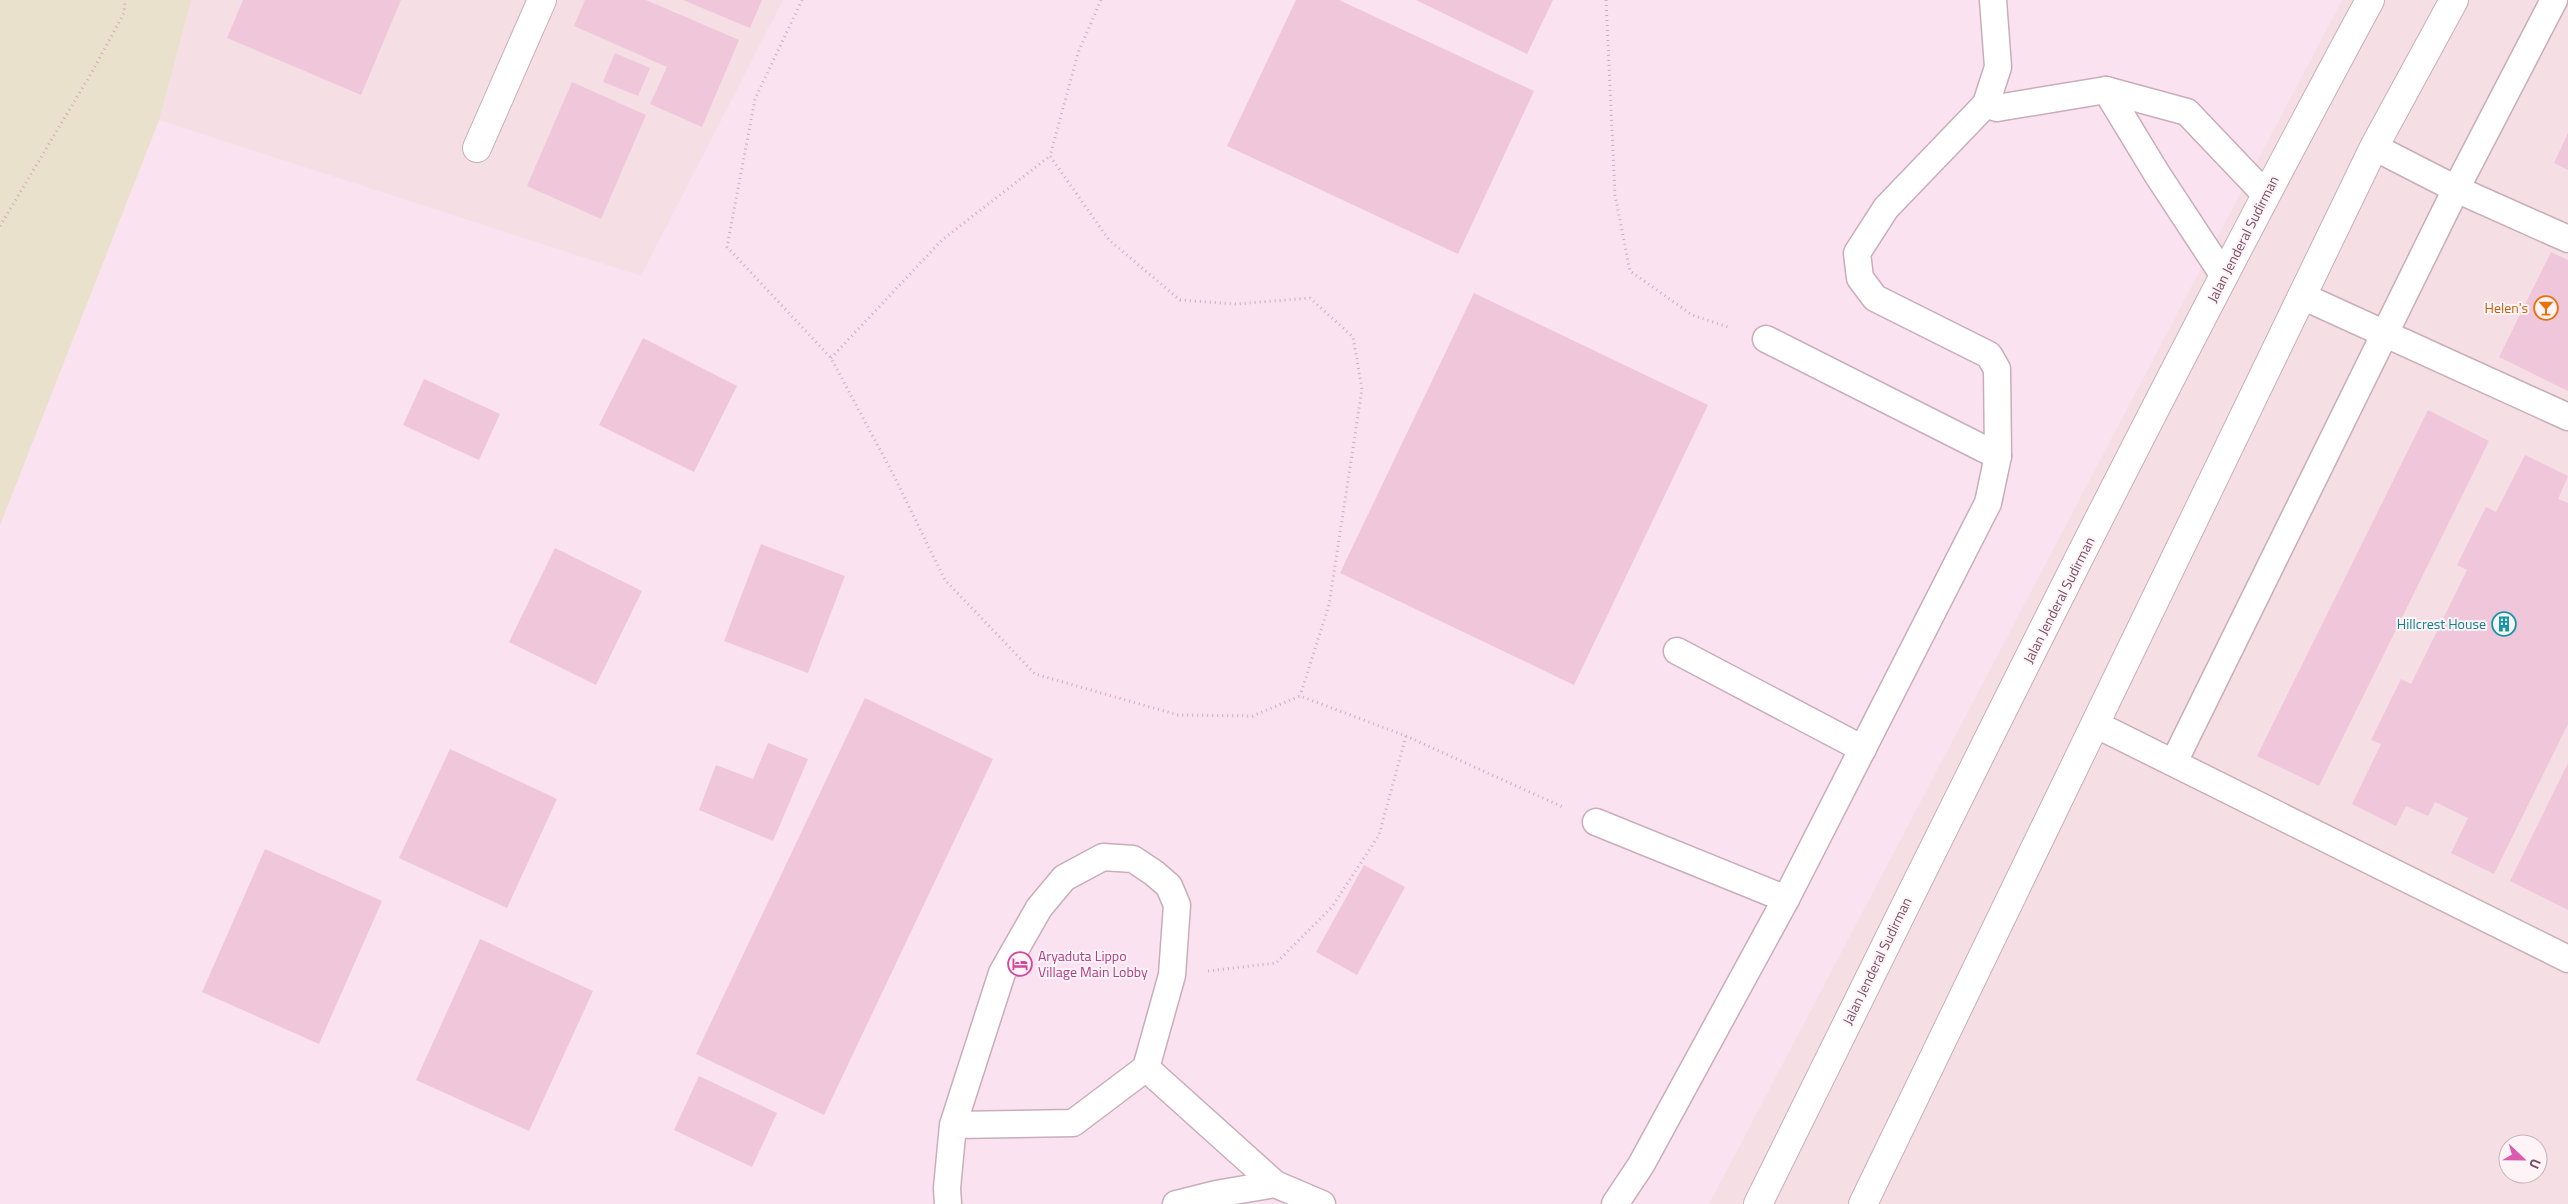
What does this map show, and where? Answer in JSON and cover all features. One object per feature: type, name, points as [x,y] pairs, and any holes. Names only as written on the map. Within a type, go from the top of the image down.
[{"type":"street","points":[[477,148],[542,0]]},
{"type":"street","name":"Jalan Jenderal Sudirman","points":[[1758,1204],[1941,833],[2265,194],[2370,0]]},
{"type":"street","points":[[1863,1204],[2374,147],[2454,0]]},
{"type":"lane","points":[[1615,1204],[1640,1166],[1786,900],[1988,502],[1998,456],[1997,369],[1989,355],[1874,298],[1860,278],[1857,253],[1886,208],[1986,104],[1998,67],[1993,0]]},
{"type":"lane","points":[[2174,762],[2456,189],[2554,0]]},
{"type":"lane","points":[[1986,104],[1998,108],[2106,90],[2187,112],[2265,194]]},
{"type":"lane","points":[[2106,90],[2157,174],[2224,276]]},
{"type":"lane","points":[[2374,147],[2456,189],[2568,239]]},
{"type":"lane","points":[[2302,296],[2568,417]]},
{"type":"lane","points":[[1766,339],[1998,456]]},
{"type":"lane","points":[[1677,651],[1863,749]]},
{"type":"lane","points":[[2095,724],[2568,959]]},
{"type":"lane","points":[[1596,822],[1786,900]]},
{"type":"lane","points":[[948,1204],[947,1188],[953,1125],[1002,973],[1039,908],[1064,878],[1103,856],[1133,859],[1169,886],[1177,905],[1172,975],[1146,1068],[1073,1123],[953,1125]]},
{"type":"lane","points":[[1146,1068],[1276,1184],[1322,1204]]},
{"type":"lane","points":[[1176,1204],[1216,1194],[1276,1184]]},
{"type":"path","points":[[0,226],[106,47],[124,13],[125,0]]},
{"type":"path","points":[[802,0],[755,99],[727,247],[831,358],[893,474],[944,580],[1035,674],[1178,715],[1253,716],[1300,696],[1406,736],[1596,822]]},
{"type":"path","points":[[831,358],[942,240],[1050,156],[1078,53],[1101,0]]},
{"type":"path","points":[[1606,0],[1615,195],[1630,271],[1692,315],[1766,339]]},
{"type":"path","points":[[1050,156],[1109,240],[1180,300],[1236,304],[1310,298],[1353,337],[1362,389],[1329,605],[1300,696]]},
{"type":"path","points":[[1172,975],[1276,963],[1332,907],[1379,835],[1406,736]]},
{"type":"shaded area","points":[[0,0],[2568,0],[2568,1204],[0,1204]]},
{"type":"shaded area","points":[[0,0],[191,0],[159,120],[0,525]]},
{"type":"shaded area","points":[[783,0],[2342,0],[1709,1204],[0,1204],[0,525],[159,120],[641,276]]},
{"type":"building","points":[[243,0],[401,0],[361,95],[227,38]]},
{"type":"building","points":[[585,0],[646,0],[739,40],[702,127],[650,104],[667,67],[574,26]]},
{"type":"building","points":[[683,0],[762,0],[750,28]]},
{"type":"building","points":[[1296,0],[1339,0],[1534,91],[1458,254],[1227,146]]},
{"type":"building","points":[[1416,0],[1553,0],[1527,54]]},
{"type":"building","points":[[615,53],[650,68],[638,96],[603,82]]},
{"type":"building","points":[[572,82],[646,115],[601,219],[527,186]]},
{"type":"building","points":[[2568,133],[2568,170],[2554,163]]},
{"type":"building","name":"Helen's","points":[[2551,252],[2568,260],[2568,391],[2499,357]]},
{"type":"building","points":[[1474,293],[1708,405],[1574,685],[1340,573]]},
{"type":"building","points":[[643,338],[737,386],[694,472],[599,425]]},
{"type":"building","points":[[424,379],[500,414],[479,460],[403,425]]},
{"type":"building","points":[[2428,410],[2489,441],[2319,786],[2257,756]]},
{"type":"building","name":"Hillcrest House","points":[[2525,455],[2568,476],[2558,499],[2568,503],[2568,724],[2494,874],[2451,853],[2468,818],[2435,802],[2428,816],[2406,806],[2396,826],[2352,804],[2381,744],[2371,740],[2401,679],[2411,684],[2467,570],[2457,565],[2486,507],[2496,512]]},
{"type":"building","points":[[761,544],[845,576],[808,673],[724,641]]},
{"type":"building","points":[[555,548],[642,591],[596,685],[509,642]]},
{"type":"building","points":[[865,698],[993,759],[824,1115],[696,1054]]},
{"type":"building","points":[[768,743],[808,759],[773,841],[699,810],[716,765],[753,779]]},
{"type":"building","points":[[450,749],[557,799],[507,908],[399,858]]},
{"type":"building","points":[[2568,763],[2568,910],[2510,881]]},
{"type":"building","points":[[265,849],[382,901],[319,1044],[202,992]]},
{"type":"building","points":[[1364,865],[1405,887],[1357,975],[1316,952]]},
{"type":"building","points":[[480,939],[593,991],[529,1131],[416,1080]]},
{"type":"building","points":[[699,1076],[777,1113],[752,1167],[674,1130]]},
{"type":"place","name":"Helen's","points":[[2546,308]]},
{"type":"place","name":"Hillcrest House","points":[[2504,624]]},
{"type":"place","name":"Aryaduta Lippo Village Main Lobby","points":[[1020,964]]}]
